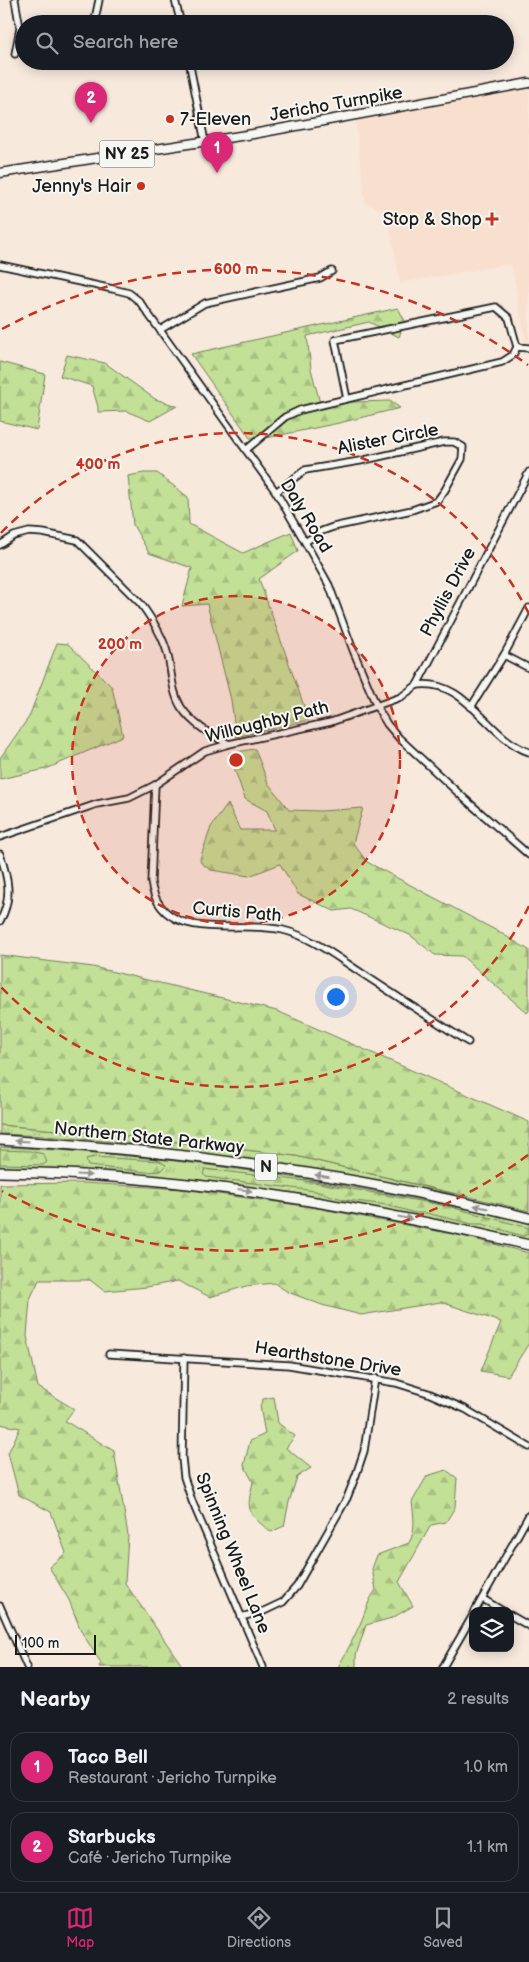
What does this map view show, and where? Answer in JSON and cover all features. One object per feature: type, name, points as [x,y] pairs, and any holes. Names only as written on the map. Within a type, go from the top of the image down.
[{"type":"highway","name":"Northern State Parkway","points":[[0,1140],[122,1149],[262,1166],[386,1187],[529,1218]]},
{"type":"highway","name":"N","points":[[0,1172],[146,1179],[245,1190],[371,1211],[529,1245]]},
{"type":"main road","name":"Jericho Turnpike","points":[[0,173],[267,132],[529,83]]},
{"type":"street","points":[[15,0],[18,15]]},
{"type":"street","points":[[96,15],[99,0]]},
{"type":"street","points":[[175,0],[179,15]]},
{"type":"street","points":[[191,70],[205,142]]},
{"type":"street","name":"Daly Road","points":[[0,265],[130,293],[139,301],[276,492],[306,542],[330,585],[353,650],[377,706],[387,724],[399,738],[466,800],[529,855]]},
{"type":"street","points":[[160,330],[205,303],[320,278],[332,271]]},
{"type":"street","points":[[246,450],[285,418],[300,410],[502,362],[513,355],[517,347],[509,318],[496,307],[335,340],[346,399]]},
{"type":"street","points":[[517,347],[529,348]]},
{"type":"street","name":"Alister Circle","points":[[276,492],[306,470],[317,467],[353,463],[444,442],[454,442],[463,447],[462,459],[437,501],[412,510],[333,526],[306,542]]},
{"type":"street","name":"Phyllis Drive","points":[[417,686],[529,472]]},
{"type":"street","points":[[0,545],[14,536],[29,532],[77,540],[141,604],[150,616],[166,651],[175,695],[185,713],[208,733],[229,744]]},
{"type":"street","points":[[471,707],[504,655],[529,608]]},
{"type":"street","points":[[504,655],[529,668]]},
{"type":"street","points":[[377,706],[401,697],[417,686],[428,684],[449,690],[511,742],[529,752]]},
{"type":"street","name":"Willoughby Path","points":[[0,836],[97,804],[129,798],[155,785],[205,751],[331,722],[377,706]]},
{"type":"street","name":"Curtis Path","points":[[155,785],[151,882],[153,894],[167,914],[179,922],[193,925],[267,927],[299,935],[329,952],[468,1042]]},
{"type":"street","points":[[0,854],[7,877],[9,893],[0,921]]},
{"type":"street","name":"Hearthstone Drive","points":[[109,1354],[289,1365],[375,1378],[428,1393],[465,1409],[529,1447]]},
{"type":"street","name":"Spinning Wheel Lane","points":[[184,1358],[182,1431],[184,1477],[192,1501],[263,1667]]},
{"type":"street","points":[[241,1617],[264,1611],[283,1602],[297,1586],[346,1498],[356,1475],[364,1451],[375,1378]]},
{"type":"street","points":[[478,1607],[529,1515]]},
{"type":"street","points":[[483,1599],[496,1607]]},
{"type":"street","points":[[0,1606],[27,1667]]},
{"type":"street","points":[[514,1617],[529,1626]]},
{"type":"street","points":[[443,1667],[469,1622]]},
{"type":"shaded area","points":[[529,76],[529,360],[511,264],[400,283],[387,213],[365,203],[354,108]]},
{"type":"green space","points":[[398,308],[405,321],[399,337],[369,322],[307,336],[311,369],[320,403],[390,401],[400,408],[339,423],[266,438],[250,438],[191,354]]},
{"type":"green space","points":[[67,355],[105,363],[155,399],[177,406],[150,421],[126,411],[98,412],[92,386],[60,376]]},
{"type":"green space","points":[[0,362],[45,374],[37,430],[0,421]]},
{"type":"green space","points":[[157,473],[188,497],[189,524],[243,553],[291,532],[298,551],[259,579],[309,720],[236,737],[231,700],[207,604],[182,606],[192,568],[149,553],[133,525],[128,476]]},
{"type":"green space","points":[[57,643],[68,644],[112,687],[123,736],[46,769],[0,779],[0,758],[29,717]]},
{"type":"green space","points":[[255,749],[268,783],[289,810],[321,811],[363,808],[353,843],[367,862],[529,950],[529,1011],[527,1013],[462,956],[435,955],[410,935],[351,909],[334,911],[298,894],[280,864],[249,876],[211,870],[201,863],[200,859],[211,827],[228,804],[240,830],[275,830],[267,811],[245,799],[229,753]]},
{"type":"green space","points":[[0,955],[93,967],[277,1011],[529,1122],[529,1211],[296,1156],[136,1137],[0,1125]]},
{"type":"green space","points":[[0,1125],[136,1137],[296,1156],[455,1194],[138,1144],[0,1134]]},
{"type":"green space","points":[[0,1147],[134,1156],[200,1164],[332,1184],[464,1208],[529,1222],[529,1244],[313,1197],[0,1170]]},
{"type":"green space","points":[[0,1150],[30,1151],[43,1154],[47,1162],[43,1165],[0,1164]]},
{"type":"green space","points":[[94,1157],[160,1161],[166,1165],[160,1171],[147,1172],[88,1166],[86,1159]]},
{"type":"green space","points":[[205,1169],[313,1182],[447,1206],[529,1228],[529,1234],[523,1236],[482,1224],[472,1224],[426,1213],[415,1213],[388,1205],[346,1200],[315,1191],[206,1177],[203,1174]]},
{"type":"green space","points":[[84,1183],[182,1189],[312,1207],[458,1235],[529,1253],[529,1343],[508,1376],[481,1371],[501,1322],[441,1302],[361,1315],[322,1305],[288,1292],[274,1283],[246,1286],[210,1297],[178,1281],[147,1287],[104,1291],[90,1280],[39,1280],[30,1299],[27,1336],[38,1387],[74,1409],[65,1421],[114,1451],[128,1535],[125,1583],[183,1667],[99,1667],[101,1663],[81,1631],[69,1600],[49,1567],[66,1553],[51,1512],[19,1495],[8,1453],[20,1428],[0,1424],[0,1184]]},
{"type":"green space","points":[[274,1397],[278,1423],[295,1436],[286,1448],[311,1468],[297,1477],[284,1526],[271,1532],[250,1511],[249,1499],[253,1482],[244,1465],[250,1441],[265,1434],[260,1406],[263,1399]]},
{"type":"green space","points":[[446,1470],[457,1478],[455,1507],[446,1522],[431,1525],[399,1582],[413,1606],[392,1618],[366,1625],[356,1655],[356,1667],[338,1667],[376,1590],[372,1569],[377,1555],[409,1543],[414,1528],[412,1502],[427,1476]]},
{"type":"place","name":"7-Eleven","points":[[170,119]]},
{"type":"place","name":"Starbucks","points":[[91,123]]},
{"type":"place","name":"Taco Bell","points":[[217,173]]},
{"type":"place","name":"Jenny's Hair","points":[[141,186]]},
{"type":"place","name":"Stop & Shop","points":[[492,219]]}]
